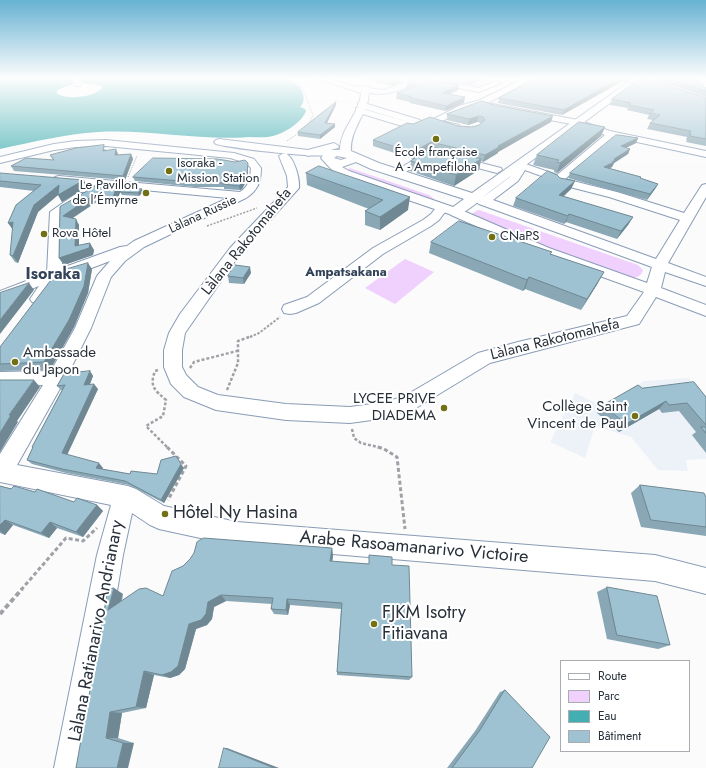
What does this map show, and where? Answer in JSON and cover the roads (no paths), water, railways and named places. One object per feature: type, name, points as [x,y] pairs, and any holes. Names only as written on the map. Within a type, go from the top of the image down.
[{"type":"main road","points":[[353,114],[338,155],[336,168],[345,174],[448,210],[479,200],[487,187],[520,165],[573,122]]},
{"type":"main road","points":[[338,155],[357,114]]},
{"type":"main road","points":[[448,210],[461,194],[585,114]]},
{"type":"main road","points":[[308,153],[338,155],[479,200]]},
{"type":"street","points":[[379,114],[412,126],[419,124],[417,122],[386,114]]},
{"type":"street","points":[[449,114],[434,121],[462,128]]},
{"type":"street","points":[[533,114],[573,122],[612,134],[706,154]]},
{"type":"street","points":[[0,154],[47,142],[113,134]]},
{"type":"street","points":[[560,178],[612,134]]},
{"type":"street","points":[[213,141],[308,153]]},
{"type":"street","name":"Làlana Russie","points":[[0,160],[48,148],[76,144],[106,143],[232,155],[250,161],[256,168],[256,181],[254,187],[242,196],[139,244],[120,258],[104,276],[83,328],[57,378],[1,472]]},
{"type":"street","points":[[276,149],[277,152],[288,159],[338,155]]},
{"type":"street","points":[[397,173],[430,153],[497,170]]},
{"type":"street","name":"Làlana Rakotomahefa","points":[[288,159],[294,182],[293,188],[235,251],[186,318],[177,333],[173,350],[176,374],[191,392],[220,402],[286,412],[350,415],[379,411],[408,403],[484,358],[518,348],[633,320],[653,290],[659,266],[687,218],[701,206],[706,187]]},
{"type":"street","points":[[520,165],[560,178],[562,182],[613,194],[687,218]]},
{"type":"street","points":[[48,178],[242,196]]},
{"type":"street","points":[[31,309],[54,275],[56,212],[102,184]]},
{"type":"street","points":[[479,200],[706,282]]},
{"type":"street","points":[[290,309],[313,300],[378,251],[448,210],[544,251],[653,290],[706,311]]},
{"type":"street","points":[[0,296],[54,275],[100,260],[139,244]]},
{"type":"street","points":[[0,379],[57,378]]},
{"type":"street","points":[[1,472],[128,496]]},
{"type":"street","name":"Arabe Rasoamanarivo Victoire","points":[[128,496],[159,517],[237,534],[655,568],[706,581]]},
{"type":"street","name":"Làlana Ratianarivo Andrianary","points":[[71,768],[110,555],[121,510],[128,496]]},
{"type":"water","points":[[0,114],[305,114],[288,130],[278,135],[267,137],[230,138],[136,132],[98,132],[61,136],[0,149]]},
{"type":"place","name":"École française A - Ampefiloha","points":[[436,139]]},
{"type":"place","name":"Isoraka - Mission Station","points":[[169,171]]},
{"type":"place","name":"Le Pavillon de l'Émyrne","points":[[146,193]]},
{"type":"place","name":"Rova Hôtel","points":[[44,234]]},
{"type":"place","name":"CNaPS","points":[[492,237]]},
{"type":"place","name":"Ambassade du Japon","points":[[15,362]]},
{"type":"place","name":"LYCEE PRIVE DIADEMA","points":[[444,408]]},
{"type":"place","name":"Collège Saint Vincent de Paul","points":[[635,416]]},
{"type":"place","name":"Hôtel Ny Hasina","points":[[165,514]]},
{"type":"place","name":"FJKM Isotry Fitiavana","points":[[374,624]]},
{"type":"district","name":"Ampatsakana","points":[[346,273]]},
{"type":"district","name":"Isoraka","points":[[53,275]]}]
